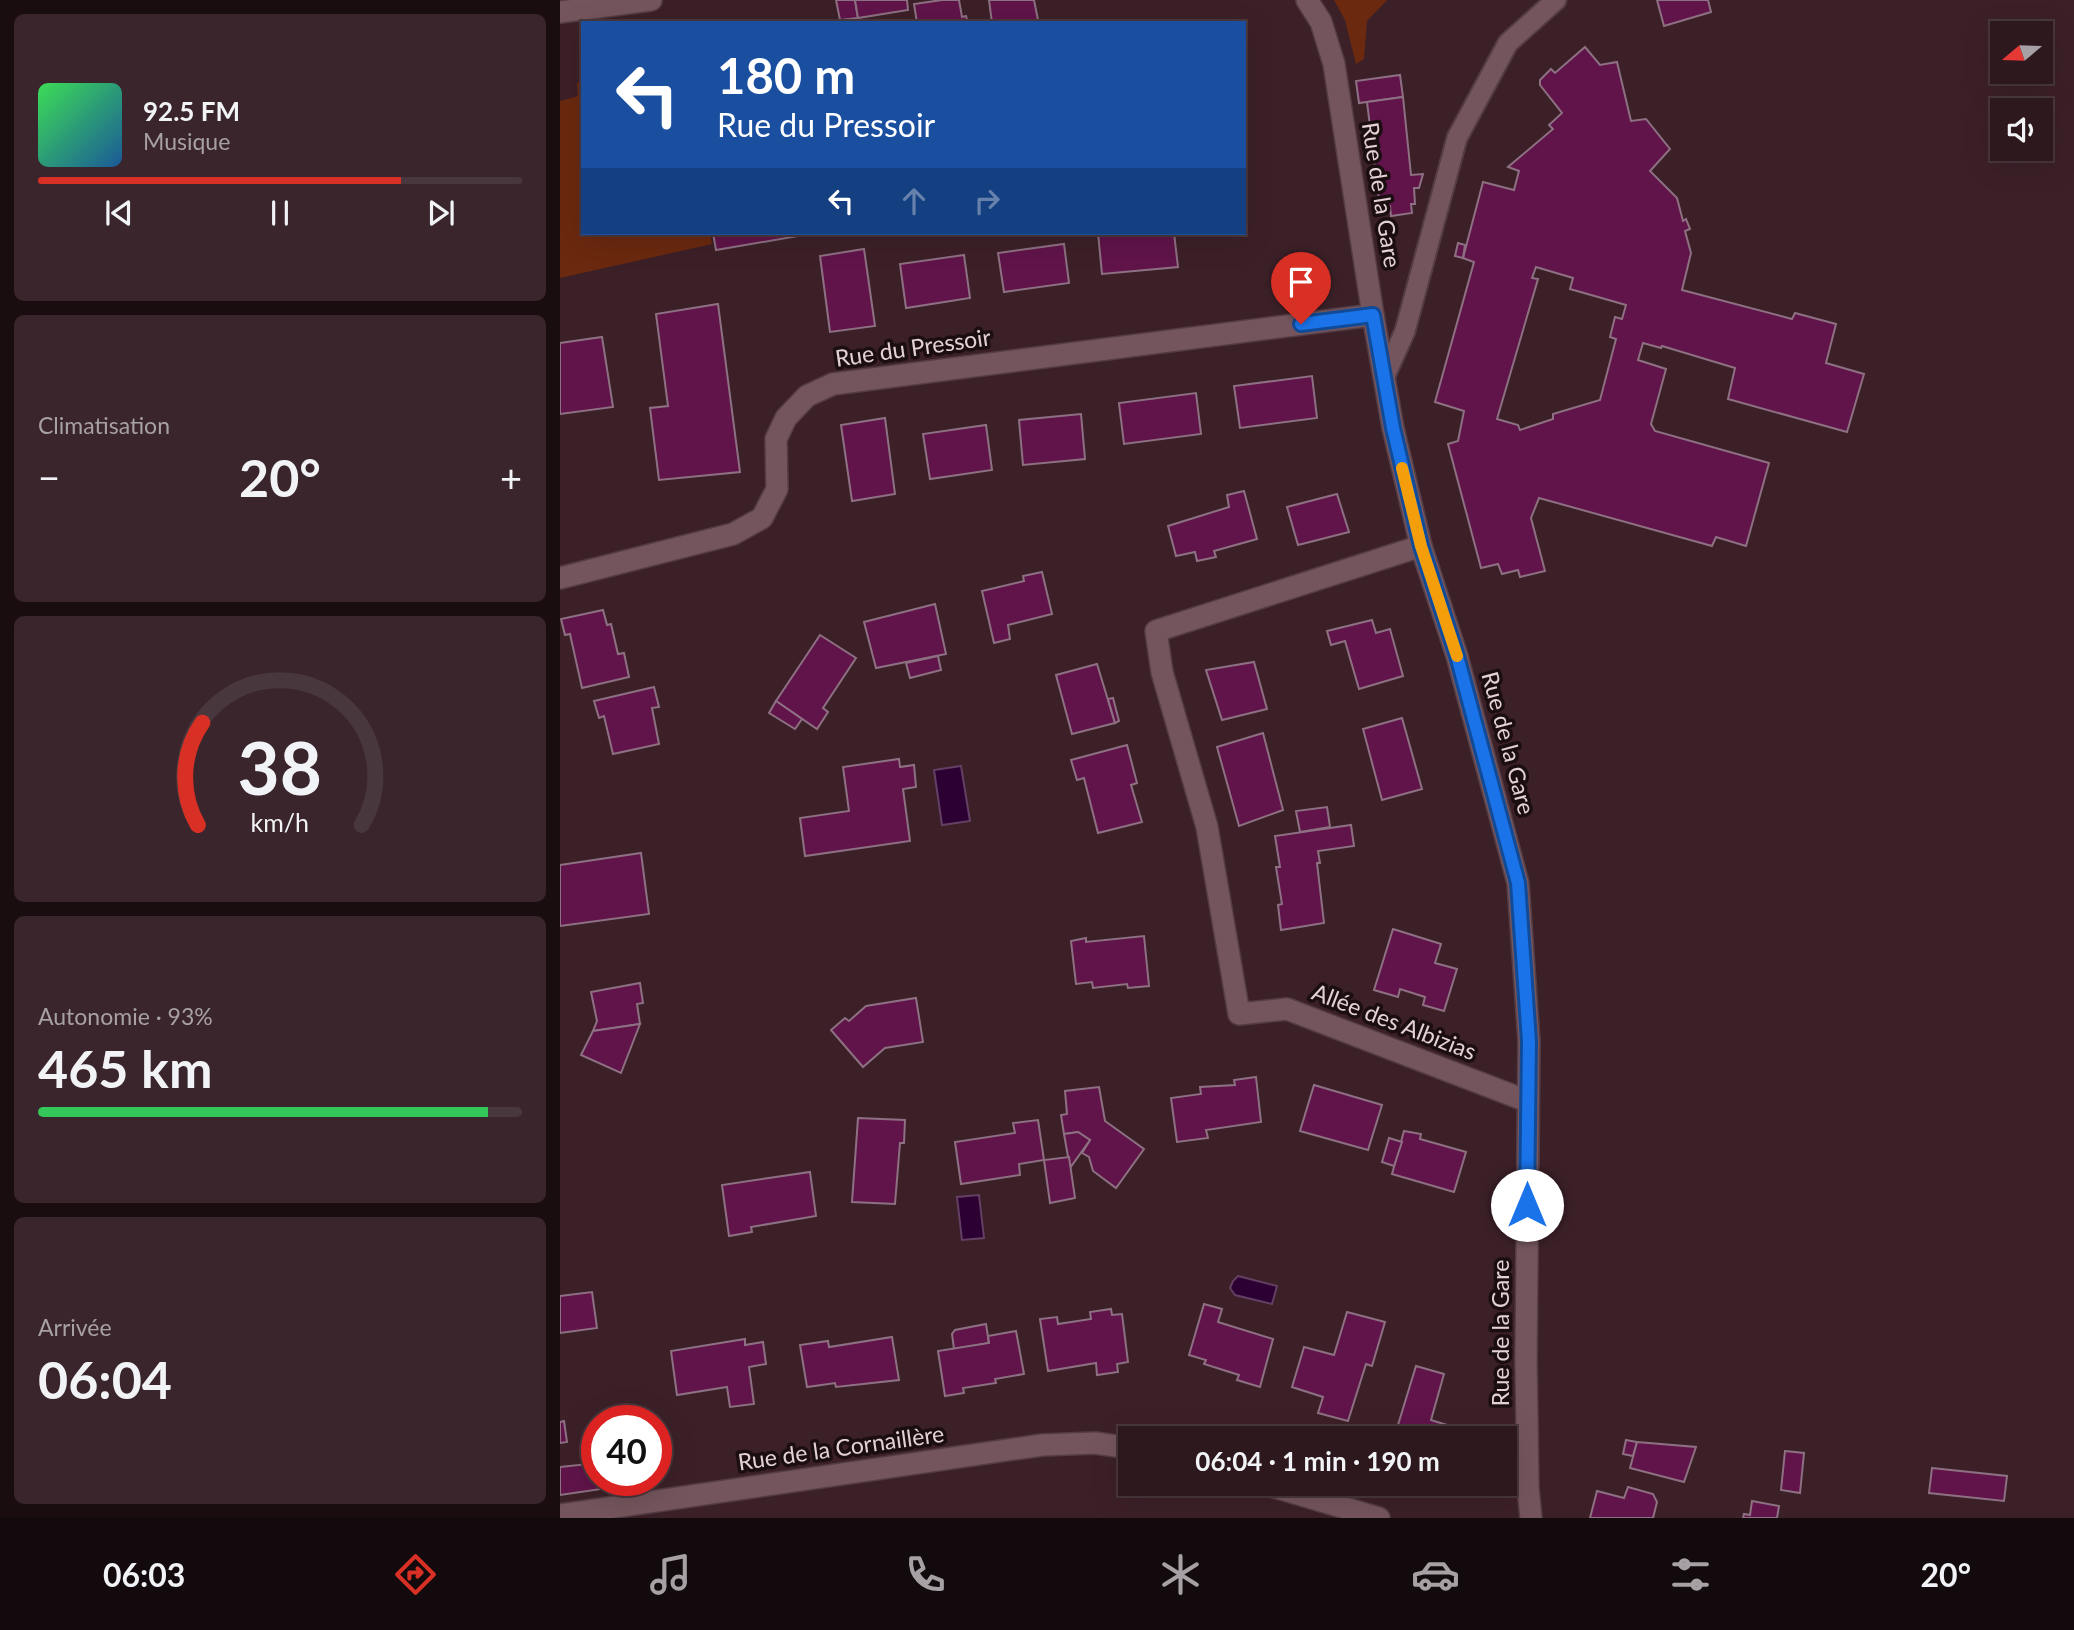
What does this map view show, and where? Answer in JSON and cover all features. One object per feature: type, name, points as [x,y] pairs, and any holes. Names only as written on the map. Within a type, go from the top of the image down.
[{"type":"street","points":[[560,12],[651,0]]},
{"type":"street","name":"Rue de la Gare","points":[[1307,0],[1321,22],[1334,64],[1393,428],[1421,546],[1457,656],[1518,883],[1529,1041],[1526,1360],[1531,1518]]},
{"type":"street","name":"Rue du Pressoir","points":[[560,578],[733,534],[762,518],[777,489],[776,439],[786,418],[807,396],[833,384],[1373,315]]},
{"type":"street","name":"Allée des Albizias","points":[[1421,546],[1156,631],[1162,672],[1207,827],[1239,1014],[1287,1009],[1527,1101]]},
{"type":"street","name":"Rue de la Cornaillère","points":[[560,1515],[1042,1445],[1095,1443],[1118,1446]]},
{"type":"street","points":[[1305,1496],[1379,1518]]},
{"type":"lane","points":[[1384,378],[1405,331],[1457,138],[1508,43],[1556,0]]},
{"type":"shaded area","points":[[1334,0],[1387,0],[1367,21],[1364,59],[1356,64],[1345,20]]},
{"type":"shaded area","points":[[581,82],[581,235],[710,235],[712,244],[560,278],[560,101],[578,96],[577,83]]},
{"type":"shaded area","points":[[961,766],[970,821],[942,825],[934,770]]},
{"type":"shaded area","points":[[979,1195],[984,1238],[962,1240],[957,1197]]},
{"type":"shaded area","points":[[1238,1276],[1277,1286],[1272,1304],[1235,1295],[1230,1288]]},
{"type":"building","points":[[836,0],[855,0],[858,18],[840,20]]},
{"type":"building","points":[[855,0],[907,0],[908,10],[858,18]]},
{"type":"building","points":[[959,0],[962,17],[966,16],[967,21],[917,21],[914,4]]},
{"type":"building","points":[[989,0],[1034,0],[1038,20],[992,21]]},
{"type":"building","points":[[1657,0],[1708,0],[1711,12],[1664,26]]},
{"type":"building","points":[[1585,47],[1600,65],[1617,62],[1631,121],[1646,119],[1670,149],[1650,171],[1677,198],[1683,221],[1686,219],[1690,229],[1685,231],[1691,253],[1682,290],[1792,319],[1795,313],[1836,324],[1826,363],[1864,374],[1847,432],[1728,399],[1735,368],[1643,343],[1638,360],[1666,369],[1651,424],[1655,431],[1769,463],[1746,546],[1716,537],[1712,546],[1539,498],[1531,518],[1545,571],[1520,577],[1518,570],[1502,574],[1498,564],[1481,568],[1448,444],[1458,441],[1464,411],[1435,402],[1474,262],[1463,258],[1483,182],[1514,190],[1519,171],[1508,167],[1553,129],[1549,125],[1562,113],[1540,85],[1540,80],[1551,69],[1555,73]],"holes":[[[1536,267],[1573,278],[1570,289],[1626,305],[1622,319],[1615,317],[1610,337],[1616,339],[1600,400],[1553,414],[1553,419],[1520,430],[1518,425],[1497,419],[1538,279],[1532,278]]]},
{"type":"building","points":[[1400,75],[1403,97],[1359,103],[1356,81]]},
{"type":"building","points":[[1403,97],[1411,175],[1423,174],[1419,188],[1414,188],[1415,204],[1411,204],[1412,213],[1391,216],[1390,206],[1380,207],[1367,102]]},
{"type":"building","points":[[713,235],[804,235],[716,250]]},
{"type":"building","points":[[1098,235],[1174,235],[1178,267],[1102,274]]},
{"type":"building","points":[[1458,243],[1465,245],[1463,258],[1455,256]]},
{"type":"building","points":[[1064,244],[1069,283],[1004,292],[998,253]]},
{"type":"building","points":[[864,249],[875,326],[830,332],[820,256]]},
{"type":"building","points":[[964,255],[970,298],[906,308],[900,264]]},
{"type":"building","points":[[718,304],[740,472],[659,480],[650,408],[668,406],[656,314]]},
{"type":"building","points":[[602,337],[613,407],[560,414],[560,343]]},
{"type":"building","points":[[1312,376],[1317,418],[1240,428],[1234,386]]},
{"type":"building","points":[[1196,393],[1201,434],[1124,444],[1119,403]]},
{"type":"building","points":[[1081,414],[1085,459],[1023,465],[1019,420]]},
{"type":"building","points":[[885,418],[895,494],[852,501],[841,425]]},
{"type":"building","points":[[986,425],[992,470],[930,479],[923,434]]},
{"type":"building","points":[[1244,491],[1257,539],[1214,551],[1216,557],[1197,561],[1195,552],[1176,556],[1168,526],[1229,507],[1227,495]]},
{"type":"building","points":[[1337,494],[1349,532],[1298,545],[1287,507]]},
{"type":"building","points":[[1042,572],[1052,614],[1008,625],[1010,639],[994,643],[982,591],[1024,581],[1023,576]]},
{"type":"building","points":[[935,604],[946,654],[876,668],[864,622]]},
{"type":"building","points":[[603,610],[607,625],[611,624],[618,654],[624,653],[629,677],[582,688],[570,634],[565,635],[561,619]]},
{"type":"building","points":[[1372,620],[1376,633],[1390,629],[1403,676],[1359,689],[1345,641],[1331,645],[1327,631]]},
{"type":"building","points":[[820,635],[856,658],[823,708],[828,712],[817,729],[776,701]]},
{"type":"building","points":[[938,656],[941,670],[910,678],[906,663]]},
{"type":"building","points":[[1254,662],[1267,709],[1222,720],[1206,670]]},
{"type":"building","points":[[1097,664],[1115,723],[1072,734],[1056,675]]},
{"type":"building","points":[[654,687],[659,707],[652,708],[659,744],[613,754],[604,716],[599,718],[594,701]]},
{"type":"building","points":[[1113,698],[1119,721],[1115,723],[1108,699]]},
{"type":"building","points":[[776,701],[802,719],[795,729],[769,713]]},
{"type":"building","points":[[1402,718],[1422,789],[1382,800],[1363,729]]},
{"type":"building","points":[[1263,733],[1283,810],[1239,826],[1217,747]]},
{"type":"building","points":[[1127,745],[1137,783],[1131,785],[1142,822],[1098,833],[1084,778],[1077,780],[1071,760]]},
{"type":"building","points":[[899,759],[900,767],[914,765],[916,787],[903,789],[910,841],[805,856],[800,818],[849,811],[843,767]]},
{"type":"building","points":[[1327,807],[1330,827],[1300,832],[1296,811]]},
{"type":"building","points":[[1351,825],[1354,846],[1318,851],[1324,923],[1281,930],[1278,905],[1282,904],[1276,867],[1280,867],[1275,836]]},
{"type":"building","points":[[641,853],[649,914],[560,926],[560,865]]},
{"type":"building","points":[[1393,929],[1441,944],[1435,963],[1457,969],[1444,1011],[1423,1005],[1425,997],[1400,989],[1398,997],[1374,990]]},
{"type":"building","points":[[1144,936],[1149,986],[1128,988],[1127,984],[1093,988],[1092,982],[1076,984],[1071,941]]},
{"type":"building","points":[[640,983],[643,1003],[637,1004],[640,1024],[593,1031],[597,1021],[591,992]]},
{"type":"building","points":[[916,998],[923,1042],[885,1048],[863,1067],[831,1030],[845,1018],[849,1021],[866,1006]]},
{"type":"building","points":[[640,1024],[621,1073],[581,1055],[593,1031]]},
{"type":"building","points":[[1256,1077],[1261,1122],[1206,1130],[1208,1138],[1177,1142],[1171,1098],[1201,1094],[1200,1087],[1235,1085],[1234,1080]]},
{"type":"building","points":[[1314,1085],[1382,1105],[1368,1150],[1300,1131]]},
{"type":"building","points":[[1099,1087],[1105,1121],[1144,1149],[1116,1188],[1093,1171],[1089,1157],[1082,1153],[1090,1140],[1078,1132],[1064,1134],[1061,1115],[1067,1114],[1065,1091]]},
{"type":"building","points":[[858,1118],[905,1120],[904,1143],[900,1143],[895,1204],[852,1202]]},
{"type":"building","points":[[1038,1120],[1044,1160],[1019,1164],[1020,1175],[961,1184],[955,1142],[1015,1133],[1013,1123]]},
{"type":"building","points":[[1404,1131],[1421,1134],[1420,1139],[1466,1152],[1454,1192],[1392,1174]]},
{"type":"building","points":[[1078,1132],[1090,1140],[1070,1168],[1064,1134]]},
{"type":"building","points":[[1389,1138],[1402,1142],[1394,1166],[1382,1162]]},
{"type":"building","points":[[1069,1157],[1075,1198],[1050,1203],[1044,1160]]},
{"type":"building","points":[[810,1172],[816,1216],[751,1227],[752,1232],[729,1236],[722,1185]]},
{"type":"building","points":[[592,1292],[597,1328],[560,1333],[560,1296]]},
{"type":"building","points":[[1204,1304],[1222,1309],[1218,1322],[1273,1339],[1260,1387],[1237,1380],[1239,1375],[1204,1364],[1206,1360],[1189,1355]]},
{"type":"building","points":[[1111,1309],[1112,1315],[1122,1314],[1128,1362],[1117,1364],[1118,1372],[1097,1375],[1096,1363],[1048,1371],[1040,1319],[1057,1317],[1058,1324],[1091,1319],[1090,1312]]},
{"type":"building","points":[[1347,1312],[1385,1322],[1372,1366],[1366,1364],[1348,1421],[1318,1413],[1323,1397],[1292,1387],[1304,1347],[1334,1355]]},
{"type":"building","points":[[986,1324],[989,1343],[954,1349],[952,1334],[955,1330]]},
{"type":"building","points":[[1016,1331],[1024,1374],[995,1379],[996,1383],[963,1388],[964,1393],[945,1396],[938,1351],[989,1343],[988,1336]]},
{"type":"building","points":[[892,1337],[899,1380],[836,1387],[835,1383],[807,1387],[800,1345],[828,1341],[829,1347]]},
{"type":"building","points":[[745,1339],[745,1345],[763,1342],[766,1364],[749,1367],[754,1404],[730,1407],[727,1387],[677,1395],[671,1351]]},
{"type":"building","points":[[1416,1366],[1444,1374],[1431,1420],[1450,1426],[1398,1426]]},
{"type":"building","points":[[564,1421],[567,1442],[560,1443],[560,1422]]},
{"type":"building","points":[[1626,1440],[1637,1442],[1633,1456],[1623,1454]]},
{"type":"building","points":[[1637,1442],[1696,1447],[1684,1482],[1630,1468]]},
{"type":"building","points":[[1785,1451],[1804,1453],[1800,1493],[1781,1490]]},
{"type":"building","points":[[581,1465],[581,1492],[560,1495],[560,1467]]},
{"type":"building","points":[[1932,1468],[2007,1476],[2004,1501],[1929,1493]]},
{"type":"building","points":[[1628,1487],[1653,1494],[1657,1502],[1653,1518],[1590,1518],[1597,1491],[1624,1498]]},
{"type":"building","points":[[1752,1501],[1779,1506],[1777,1518],[1743,1518],[1744,1514],[1750,1515]]},
{"type":"slow traffic","points":[[1402,468],[1421,546],[1457,656]]},
{"type":"route","points":[[1301,324],[1373,315],[1393,428],[1421,546],[1457,656],[1518,883],[1529,1041],[1527,1205]]}]
